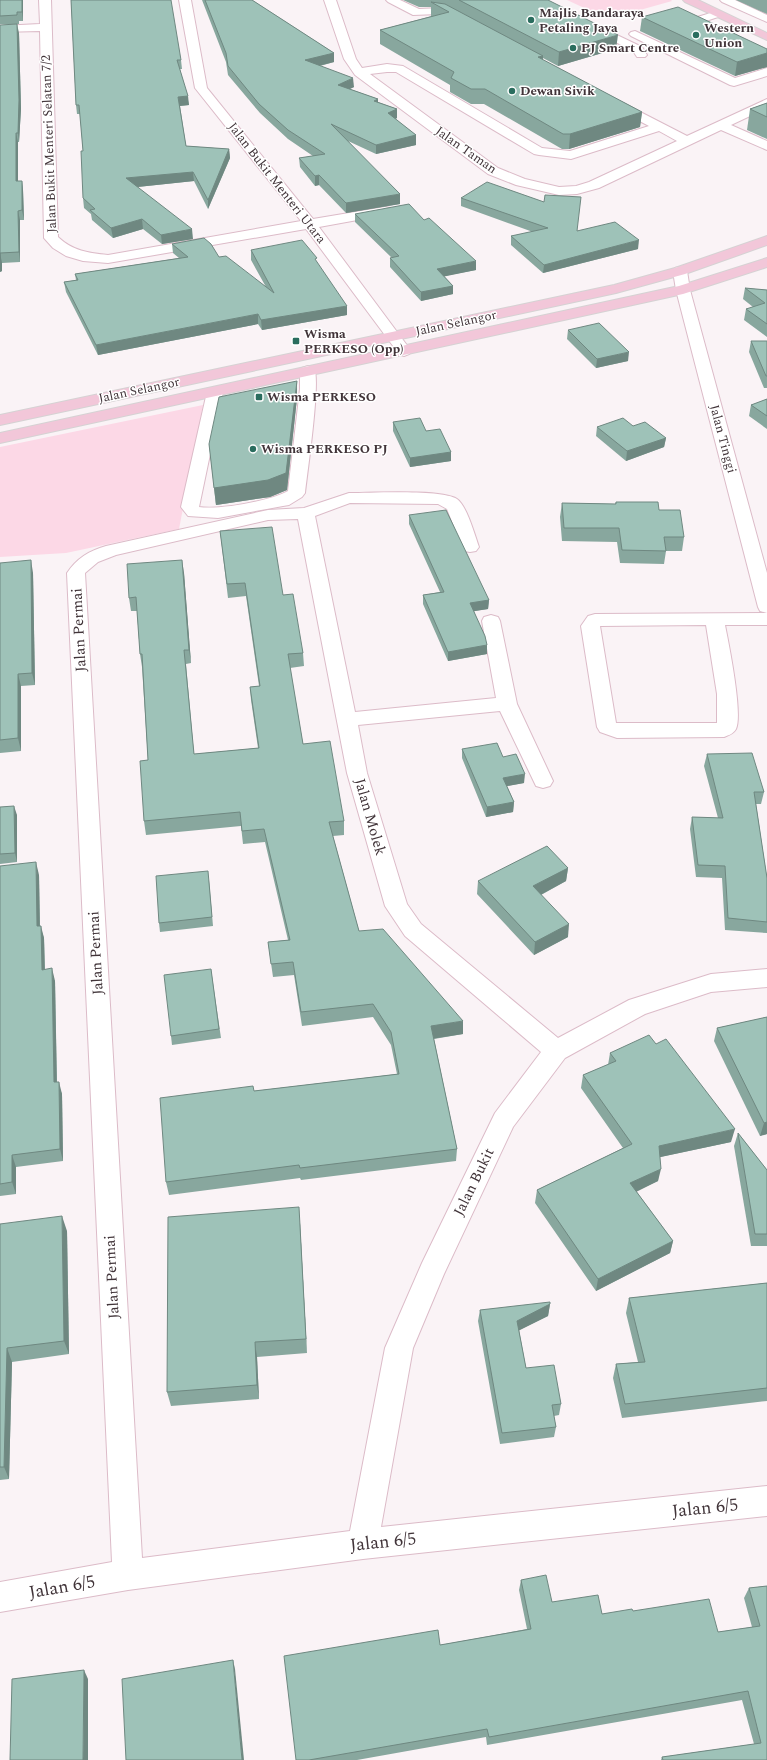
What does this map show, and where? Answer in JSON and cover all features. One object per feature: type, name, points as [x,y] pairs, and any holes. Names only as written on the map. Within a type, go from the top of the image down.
[{"type":"main road","points":[[689,0],[716,14],[764,34]]},
{"type":"main road","name":"Jalan Selangor","points":[[0,420],[616,289],[680,271],[767,240]]},
{"type":"main road","name":"Jalan Selangor","points":[[0,438],[683,290],[765,265]]},
{"type":"street","name":"Jalan Bukit Menteri Selatan 7/2","points":[[45,0],[44,27],[51,238],[61,249],[78,257],[108,259],[309,223],[399,209]]},
{"type":"street","name":"Jalan Bukit Menteri Utara","points":[[185,0],[201,88],[309,223],[404,351]]},
{"type":"street","name":"Jalan Taman","points":[[330,0],[350,59],[359,72],[493,171],[545,188],[559,191],[577,190],[594,186],[687,141],[720,121],[767,103]]},
{"type":"street","points":[[392,0],[417,13],[445,12],[468,24]]},
{"type":"street","points":[[726,0],[767,19]]},
{"type":"street","points":[[716,14],[699,19],[696,23],[726,38]]},
{"type":"street","points":[[0,29],[44,27]]},
{"type":"street","points":[[598,29],[638,49],[641,55]]},
{"type":"street","points":[[635,34],[734,82],[767,72]]},
{"type":"street","points":[[359,72],[387,68],[399,69],[539,151],[572,155],[659,126]]},
{"type":"street","points":[[604,97],[687,141]]},
{"type":"street","points":[[720,121],[767,146]]},
{"type":"street","name":"Jalan Tinggi","points":[[680,271],[683,290],[767,607]]},
{"type":"street","points":[[215,392],[219,407],[190,508],[194,512],[218,513],[283,501],[296,493],[300,390],[308,372]]},
{"type":"street","points":[[306,514],[349,498],[440,499],[451,503],[455,507],[470,547]]},
{"type":"street","name":"Jalan Molek","points":[[306,514],[357,773],[391,894],[403,917],[413,930],[556,1051]]},
{"type":"street","name":"Jalan Permai","points":[[128,1575],[76,573],[84,563],[112,550],[268,515],[306,514]]},
{"type":"street","points":[[715,620],[727,694],[727,727],[719,730],[617,731],[607,727],[592,641],[591,623],[600,619],[767,619]]},
{"type":"street","points":[[491,621],[507,704],[543,781]]},
{"type":"street","points":[[347,719],[507,704]]},
{"type":"street","name":"Jalan Bukit","points":[[363,1544],[399,1348],[432,1272],[504,1120],[556,1051],[637,1007],[711,984],[767,978]]},
{"type":"street","name":"Jalan 6/5","points":[[0,1597],[128,1575],[363,1544],[767,1501]]},
{"type":"shaded area","points":[[567,0],[671,0],[672,1],[608,19]]},
{"type":"shaded area","points":[[203,405],[179,529],[66,553],[0,557],[0,447]]},
{"type":"building","points":[[0,0],[22,0],[22,12],[17,12],[17,15],[0,16]]},
{"type":"building","points":[[71,0],[171,0],[181,60],[177,60],[188,96],[178,97],[186,146],[229,149],[208,200],[193,172],[126,178],[192,229],[161,235],[142,219],[111,228],[90,210],[95,209],[83,198],[81,151],[83,151],[79,105],[76,105]]},
{"type":"building","points":[[205,0],[252,0],[334,53],[305,60],[353,78],[338,85],[378,99],[374,101],[397,109],[388,113],[416,135],[376,145],[331,124],[400,194],[346,203],[319,175],[315,176],[299,158],[325,154],[288,130],[259,104],[228,66],[226,53]]},
{"type":"building","points":[[459,0],[548,0],[618,35],[559,52]]},
{"type":"building","name":"Dewan Sivik","points":[[431,2],[445,4],[543,56],[538,57],[642,112],[570,134],[563,134],[485,89],[471,89],[451,78],[454,72],[380,30],[449,12]]},
{"type":"building","points":[[678,7],[767,49],[767,53],[737,62],[642,17]]},
{"type":"building","points":[[17,24],[19,100],[18,133],[16,133],[16,181],[22,181],[22,210],[18,211],[19,252],[0,253],[0,25]]},
{"type":"building","points":[[767,103],[767,117],[750,109]]},
{"type":"building","points":[[487,182],[544,202],[545,195],[581,197],[577,231],[615,222],[639,240],[544,265],[511,236],[548,228],[461,198]]},
{"type":"building","points":[[409,204],[424,220],[429,218],[476,261],[437,269],[453,286],[421,292],[390,258],[399,256],[355,214]]},
{"type":"building","points":[[204,238],[211,244],[219,257],[226,256],[274,293],[251,250],[302,240],[317,258],[315,259],[347,306],[261,320],[258,314],[96,345],[64,282],[78,280],[75,274],[188,257],[172,244]]},
{"type":"building","points":[[745,288],[767,290],[767,324],[746,309],[765,303]]},
{"type":"building","points":[[599,323],[629,352],[597,359],[568,330]]},
{"type":"building","points":[[751,341],[767,341],[767,376],[766,376]]},
{"type":"building","points":[[297,381],[286,473],[268,480],[214,488],[209,444],[219,397]]},
{"type":"building","points":[[767,399],[767,416],[751,405]]},
{"type":"building","points":[[420,418],[426,431],[440,429],[451,452],[410,458],[393,422]]},
{"type":"building","points":[[623,418],[633,426],[645,422],[666,438],[627,451],[597,427]]},
{"type":"building","points":[[616,502],[658,502],[659,510],[680,510],[684,537],[664,537],[666,551],[622,550],[619,528],[564,528],[562,503],[616,504]]},
{"type":"building","points":[[446,510],[489,600],[470,603],[485,636],[487,645],[448,652],[423,595],[444,592],[409,515]]},
{"type":"building","points":[[272,527],[283,595],[293,594],[303,653],[288,654],[303,744],[330,741],[344,821],[329,822],[359,931],[383,929],[463,1021],[431,1026],[457,1149],[300,1168],[299,1165],[166,1182],[160,1098],[253,1086],[254,1091],[399,1074],[391,1032],[373,1004],[301,1012],[293,962],[271,964],[268,942],[290,940],[264,829],[242,831],[240,812],[144,821],[140,761],[148,760],[142,654],[140,654],[136,597],[129,598],[127,564],[182,560],[189,650],[184,650],[194,754],[259,748],[250,687],[260,686],[245,583],[227,584],[220,531]]},
{"type":"building","points":[[31,560],[32,673],[18,674],[18,738],[0,740],[0,563]]},
{"type":"building","points":[[497,743],[503,757],[516,754],[525,774],[503,778],[514,802],[487,807],[462,749]]},
{"type":"building","points":[[752,753],[764,792],[754,792],[767,878],[767,922],[728,918],[725,866],[698,865],[692,817],[723,818],[707,754]]},
{"type":"building","points":[[14,806],[15,853],[0,854],[0,807]]},
{"type":"building","points":[[547,846],[568,868],[533,886],[569,924],[535,942],[478,881]]},
{"type":"building","points":[[36,862],[37,926],[41,926],[42,970],[52,968],[54,1082],[59,1082],[60,1149],[12,1155],[12,1182],[0,1184],[0,866]]},
{"type":"building","points":[[208,871],[212,917],[159,923],[156,876]]},
{"type":"building","points":[[211,969],[219,1029],[171,1036],[164,975]]},
{"type":"building","points":[[767,1017],[767,1122],[764,1123],[717,1028]]},
{"type":"building","points":[[649,1035],[656,1044],[666,1039],[735,1129],[659,1146],[661,1169],[630,1183],[673,1241],[598,1279],[537,1190],[632,1144],[583,1075],[616,1061],[610,1053]]},
{"type":"building","points":[[738,1133],[767,1170],[767,1234],[755,1234]]},
{"type":"building","points":[[299,1207],[306,1339],[255,1342],[257,1385],[167,1392],[168,1217]]},
{"type":"building","points":[[62,1216],[64,1341],[7,1348],[4,1467],[0,1467],[0,1224]]},
{"type":"building","points":[[767,1283],[767,1388],[625,1404],[616,1364],[645,1362],[629,1298]]},
{"type":"building","points":[[550,1302],[550,1304],[517,1321],[526,1368],[554,1365],[561,1404],[552,1405],[556,1427],[502,1433],[480,1310]]},
{"type":"building","points":[[546,1575],[552,1602],[598,1595],[602,1614],[632,1609],[633,1611],[709,1599],[718,1632],[760,1626],[749,1588],[767,1586],[767,1760],[663,1760],[662,1757],[761,1743],[748,1691],[489,1737],[487,1729],[309,1760],[296,1760],[284,1656],[438,1630],[440,1645],[531,1629],[521,1580]]},
{"type":"building","points":[[233,1660],[242,1760],[126,1760],[122,1679]]},
{"type":"building","points":[[84,1670],[83,1760],[10,1760],[12,1679]]},
{"type":"place","name":"Majlis Bandaraya Petaling Jaya","points":[[531,20]]},
{"type":"place","name":"Western Union","points":[[696,35]]},
{"type":"place","name":"PJ Smart Centre","points":[[573,48]]},
{"type":"place","name":"Dewan Sivik","points":[[512,91]]},
{"type":"place","name":"Wisma PERKESO (Opp)","points":[[296,341]]},
{"type":"place","name":"Wisma PERKESO","points":[[259,397]]},
{"type":"place","name":"Wisma PERKESO PJ","points":[[253,449]]}]
